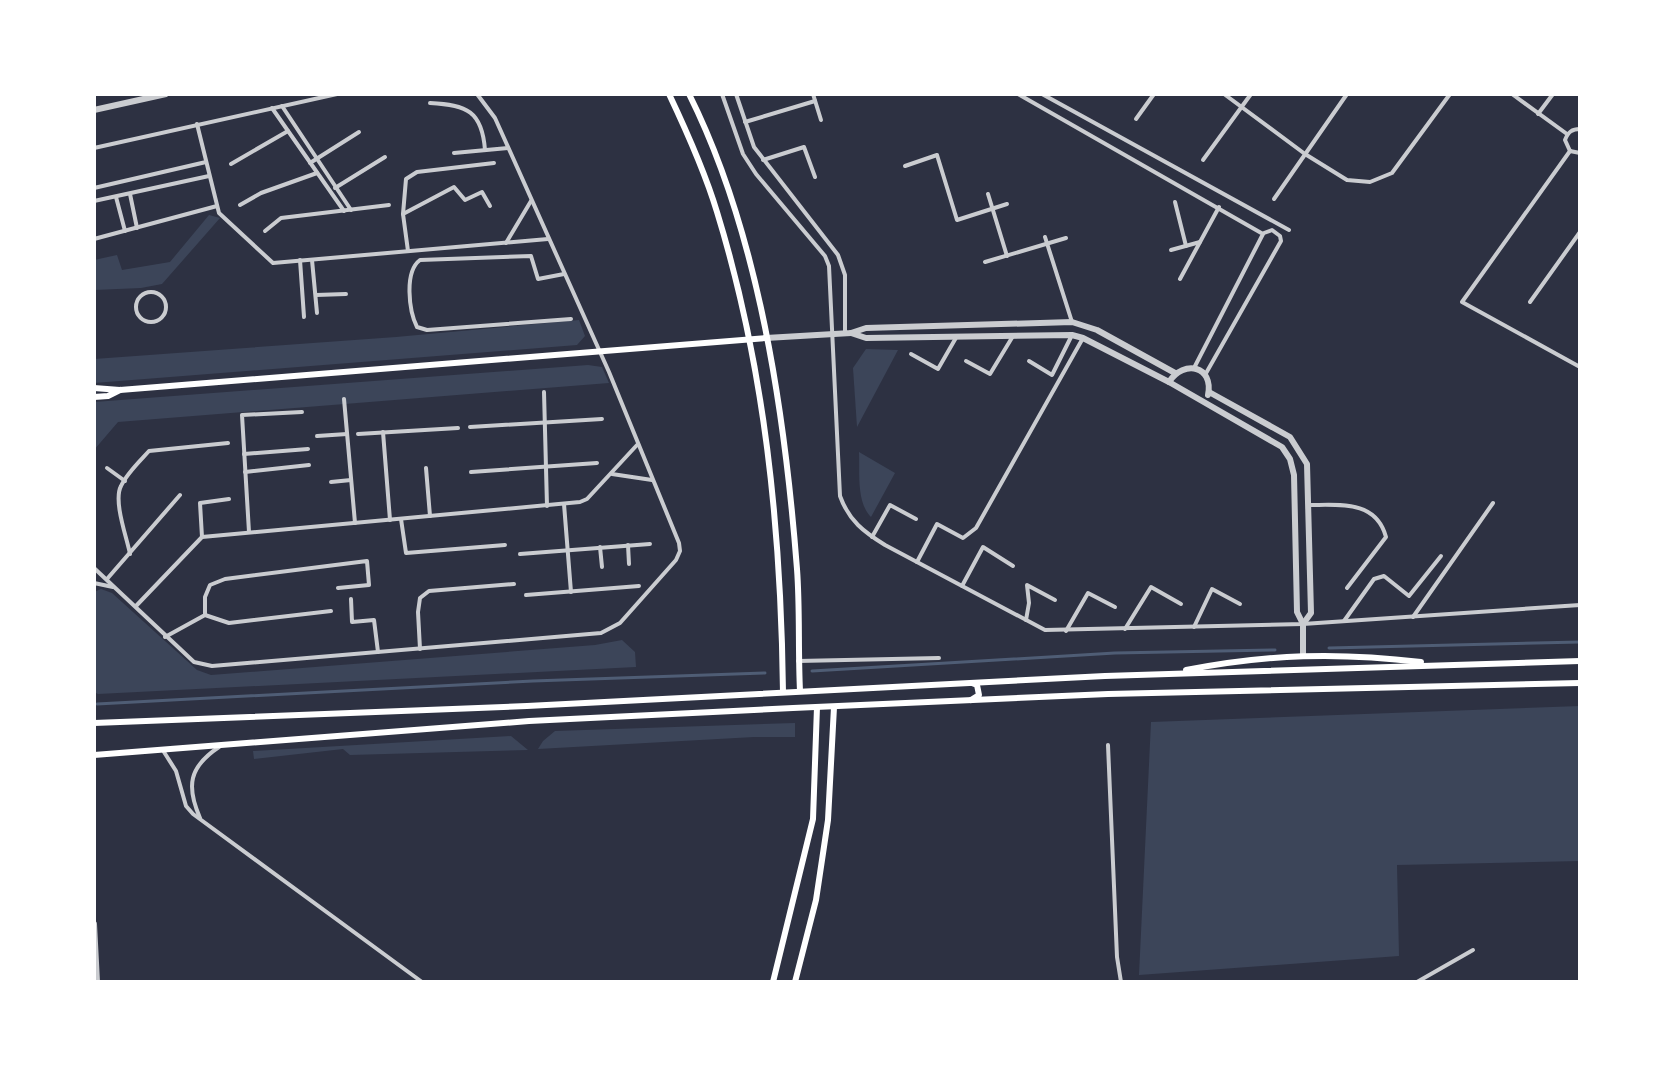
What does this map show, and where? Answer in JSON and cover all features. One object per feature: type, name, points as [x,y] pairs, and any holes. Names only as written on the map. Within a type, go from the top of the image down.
[{"type":"main road","points":[[669,94],[717,210],[751,339],[775,507],[783,692]]},
{"type":"main road","points":[[689,94],[702,120],[735,216],[766,338],[788,464],[797,572],[800,691]]},
{"type":"main road","points":[[94,388],[120,390],[766,338]]},
{"type":"main road","points":[[94,397],[108,396],[120,390]]},
{"type":"main road","points":[[1166,674],[1273,656],[1303,655],[1339,654],[1440,665]]},
{"type":"main road","points":[[782,661],[790,667],[798,661]]},
{"type":"main road","points":[[94,723],[971,682],[1580,661]]},
{"type":"main road","points":[[971,682],[979,689],[979,695],[971,700]]},
{"type":"main road","points":[[94,755],[164,752],[529,721],[817,707],[1108,694],[1580,683]]},
{"type":"main road","points":[[652,699],[647,708],[655,715]]},
{"type":"main road","points":[[773,982],[813,819],[817,707]]},
{"type":"main road","points":[[795,982],[816,900],[828,820],[834,707]]},
{"type":"street","points":[[94,110],[166,94]]},
{"type":"street","points":[[94,148],[337,94]]},
{"type":"street","points":[[94,568],[194,662],[212,666],[601,633],[611,630],[676,560],[680,551],[600,352],[495,118],[477,94]]},
{"type":"street","points":[[722,94],[743,154],[825,256],[831,276],[840,496],[845,511],[860,529],[872,537],[1045,630],[1303,624],[1580,605]]},
{"type":"street","points":[[736,94],[754,147],[838,255],[845,275],[848,333]]},
{"type":"street","points":[[813,94],[821,120]]},
{"type":"street","points":[[1018,94],[1219,207],[1266,232],[1277,232],[1281,241],[1205,375],[1209,392],[1204,402]]},
{"type":"street","points":[[1042,94],[1289,230]]},
{"type":"street","points":[[1136,119],[1154,94]]},
{"type":"street","points":[[1224,94],[1305,154],[1347,180],[1370,182],[1392,173],[1450,94]]},
{"type":"street","points":[[1203,160],[1251,94]]},
{"type":"street","points":[[1274,199],[1347,94]]},
{"type":"street","points":[[1512,94],[1567,134]]},
{"type":"street","points":[[1538,114],[1553,94]]},
{"type":"street","points":[[745,122],[815,101]]},
{"type":"street","points":[[430,103],[456,105],[469,111],[480,122],[485,150]]},
{"type":"street","points":[[281,106],[351,210]]},
{"type":"street","points":[[271,108],[344,211]]},
{"type":"street","points":[[197,124],[219,213],[273,263],[548,239]]},
{"type":"street","points":[[1580,129],[1567,134],[1566,147],[1580,153]]},
{"type":"street","points":[[231,164],[288,131]]},
{"type":"street","points":[[310,163],[359,132]]},
{"type":"street","points":[[763,160],[804,147],[815,177]]},
{"type":"street","points":[[454,153],[508,148]]},
{"type":"street","points":[[1570,151],[1462,302],[1580,367]]},
{"type":"street","points":[[905,166],[937,155],[957,220],[1007,204]]},
{"type":"street","points":[[330,192],[385,157]]},
{"type":"street","points":[[94,188],[206,162]]},
{"type":"street","points":[[408,251],[403,214],[406,179],[417,172],[494,163]]},
{"type":"street","points":[[240,205],[261,193],[317,173]]},
{"type":"street","points":[[94,201],[210,176]]},
{"type":"street","points":[[403,214],[454,187],[465,200],[482,192],[490,206]]},
{"type":"street","points":[[130,194],[137,228]]},
{"type":"street","points":[[988,194],[1007,256]]},
{"type":"street","points":[[116,197],[125,231]]},
{"type":"street","points":[[506,243],[531,201]]},
{"type":"street","points":[[1175,202],[1186,246]]},
{"type":"street","points":[[265,231],[281,218],[389,205]]},
{"type":"street","points":[[94,239],[217,206]]},
{"type":"street","points":[[1180,279],[1219,207]]},
{"type":"street","points":[[1194,368],[1274,221]]},
{"type":"street","points":[[1530,302],[1580,232]]},
{"type":"street","points":[[1045,237],[1072,322]]},
{"type":"street","points":[[985,262],[1066,238]]},
{"type":"street","points":[[1171,250],[1200,242]]},
{"type":"street","points":[[564,274],[538,279],[531,256],[420,260],[413,265],[410,274],[414,319],[417,327],[427,330],[571,319]]},
{"type":"street","points":[[312,259],[317,313]]},
{"type":"street","points":[[300,260],[304,317]]},
{"type":"street","points":[[150,292],[163,299],[165,312],[160,319],[147,321],[139,316],[136,306],[141,296],[150,292]]},
{"type":"street","points":[[316,295],[346,294]]},
{"type":"street","points":[[766,338],[848,333],[866,328],[1072,322],[1097,330],[1175,373]]},
{"type":"street","points":[[848,333],[866,338],[1072,335],[1169,382],[1282,447],[1290,459],[1294,475],[1297,612],[1303,624],[1303,655]]},
{"type":"street","points":[[1029,361],[1052,375],[1072,335]]},
{"type":"street","points":[[911,354],[938,369],[957,336]]},
{"type":"street","points":[[966,361],[990,374],[1013,336]]},
{"type":"street","points":[[917,562],[937,524],[963,538],[976,528],[1083,338]]},
{"type":"street","points":[[1169,382],[1175,373],[1184,369],[1194,368],[1205,375]]},
{"type":"street","points":[[544,392],[547,506]]},
{"type":"street","points":[[1209,392],[1280,430],[1297,446],[1307,464],[1311,613],[1303,624]]},
{"type":"street","points":[[344,399],[355,523]]},
{"type":"street","points":[[249,532],[242,415],[302,412]]},
{"type":"street","points":[[470,427],[602,419]]},
{"type":"street","points":[[358,434],[458,428]]},
{"type":"street","points":[[383,432],[390,520]]},
{"type":"street","points":[[317,436],[347,434]]},
{"type":"street","points":[[130,554],[119,503],[120,486],[149,451],[228,443]]},
{"type":"street","points":[[136,606],[202,537],[564,504],[587,499],[637,445]]},
{"type":"street","points":[[244,454],[308,449]]},
{"type":"street","points":[[471,472],[597,463]]},
{"type":"street","points":[[245,472],[309,465]]},
{"type":"street","points":[[107,468],[125,481]]},
{"type":"street","points":[[426,468],[430,516]]},
{"type":"street","points":[[612,474],[652,480]]},
{"type":"street","points":[[331,482],[351,480]]},
{"type":"street","points":[[107,579],[180,495]]},
{"type":"street","points":[[202,537],[200,503],[229,499]]},
{"type":"street","points":[[1413,617],[1493,503]]},
{"type":"street","points":[[564,504],[571,592]]},
{"type":"street","points":[[872,537],[890,505],[916,519]]},
{"type":"street","points":[[1309,505],[1364,509],[1382,522],[1386,537],[1347,588]]},
{"type":"street","points":[[401,519],[406,553],[505,545]]},
{"type":"street","points":[[520,554],[650,544]]},
{"type":"street","points":[[628,545],[629,564]]},
{"type":"street","points":[[600,547],[602,567]]},
{"type":"street","points":[[962,586],[983,547],[1013,566]]},
{"type":"street","points":[[1344,621],[1374,579],[1384,576],[1409,596],[1441,556]]},
{"type":"street","points":[[205,615],[205,597],[210,585],[225,579],[367,561],[369,585],[338,588]]},
{"type":"street","points":[[94,583],[115,587]]},
{"type":"street","points":[[420,649],[420,598],[429,591],[514,584]]},
{"type":"street","points":[[1026,620],[1029,603],[1027,585],[1055,600]]},
{"type":"street","points":[[526,595],[639,586]]},
{"type":"street","points":[[1125,629],[1151,587],[1181,604]]},
{"type":"street","points":[[1194,628],[1212,589],[1240,604]]},
{"type":"street","points":[[1066,631],[1088,593],[1115,607]]},
{"type":"street","points":[[351,599],[352,622],[374,620],[378,652]]},
{"type":"street","points":[[165,637],[205,615],[229,623],[331,611]]},
{"type":"street","points":[[798,661],[939,658]]},
{"type":"street","points":[[201,820],[191,797],[192,780],[203,758],[222,745]]},
{"type":"street","points":[[1108,745],[1117,957],[1121,982]]},
{"type":"street","points":[[164,752],[176,771],[186,806],[201,820],[422,982]]},
{"type":"street","points":[[94,924],[97,982]]},
{"type":"street","points":[[1417,982],[1473,950]]},
{"type":"shaded area","points":[[209,215],[220,218],[162,284],[94,290],[94,260],[117,255],[122,270],[170,262]]},
{"type":"shaded area","points":[[579,320],[585,336],[577,345],[94,383],[94,359]]},
{"type":"shaded area","points":[[866,349],[898,350],[857,427],[853,368]]},
{"type":"shaded area","points":[[588,365],[602,367],[609,383],[118,422],[94,450],[94,402]]},
{"type":"shaded area","points":[[859,452],[895,473],[871,517],[861,495]]},
{"type":"shaded area","points":[[101,589],[112,593],[197,670],[211,675],[595,645],[622,640],[635,652],[636,667],[98,694],[94,692],[94,592]]},
{"type":"shaded area","points":[[1580,706],[1580,861],[1397,865],[1399,956],[1139,975],[1151,722]]},
{"type":"shaded area","points":[[795,723],[795,737],[538,749],[555,731]]},
{"type":"shaded area","points":[[511,736],[528,750],[350,755],[343,749],[254,759],[253,751]]},
{"type":"waterway","points":[[1329,648],[1580,642]]},
{"type":"waterway","points":[[812,671],[1115,653],[1275,650]]},
{"type":"waterway","points":[[97,704],[533,681],[765,673]]}]
